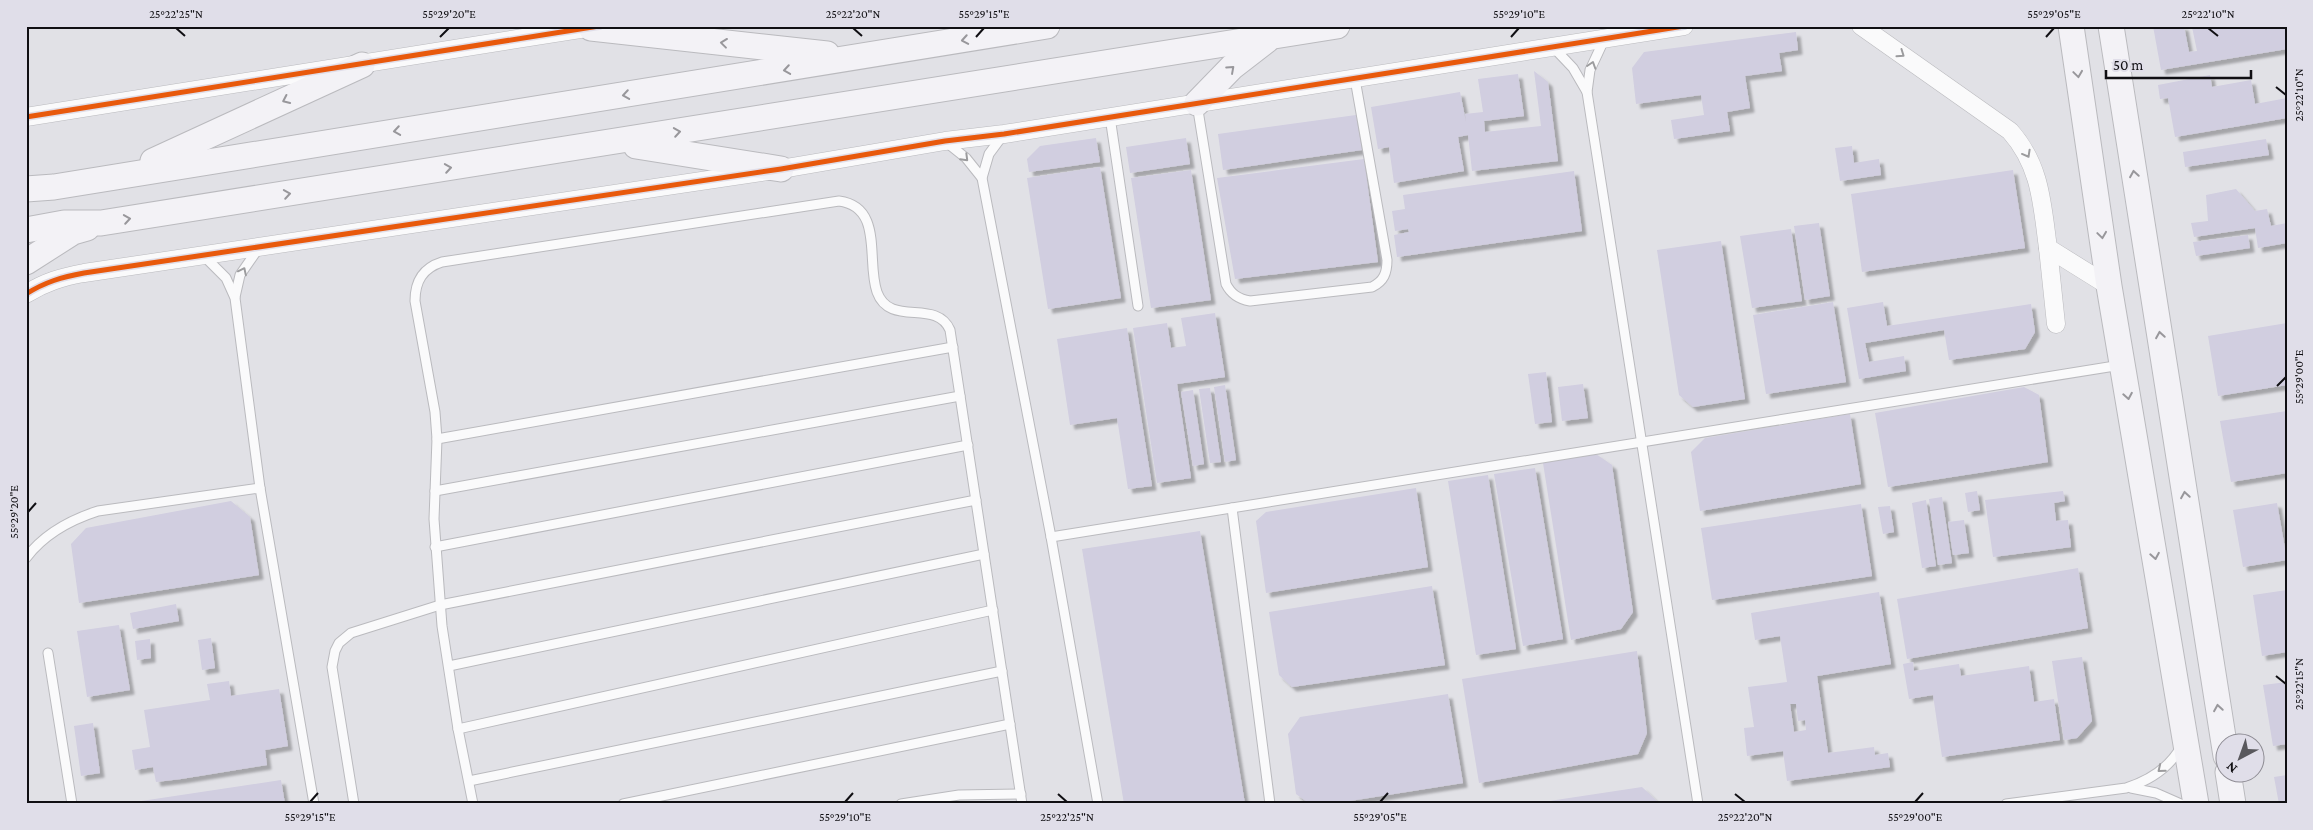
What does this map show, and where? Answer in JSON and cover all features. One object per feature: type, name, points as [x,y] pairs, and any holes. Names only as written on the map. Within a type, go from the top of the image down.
[{"type":"main road","points":[[26,189],[54,187],[1047,26]]},
{"type":"main road","points":[[26,262],[73,232],[101,223],[1337,26]]},
{"type":"main road","points":[[2071,26],[2110,286],[2196,804]]},
{"type":"main road","points":[[595,27],[859,58]]},
{"type":"main road","points":[[2114,29],[2222,732]]},
{"type":"main road","points":[[1197,103],[1232,67],[1271,37]]},
{"type":"main road","points":[[126,174],[362,65]]},
{"type":"main road","points":[[614,142],[781,169]]},
{"type":"main road","points":[[26,230],[64,223],[101,223]]},
{"type":"main road","points":[[2230,782],[2233,804]]},
{"type":"street","points":[[26,294],[39,285],[59,277],[781,169],[944,141],[1004,134],[1684,26]]},
{"type":"street","points":[[1861,26],[2010,131],[2020,142],[2031,161],[2038,181],[2048,248],[2056,324]]},
{"type":"street","points":[[26,117],[362,65],[538,32],[595,27]]},
{"type":"street","points":[[2048,248],[2110,286]]},
{"type":"lane","points":[[1604,40],[1590,70],[1587,92],[1698,804]]},
{"type":"lane","points":[[1554,48],[1573,68],[1587,92]]},
{"type":"lane","points":[[1197,103],[1226,284],[1230,291],[1242,300],[1250,301],[1372,287],[1383,280],[1386,274],[1387,260],[1355,79]]},
{"type":"lane","points":[[1110,117],[1138,306]]},
{"type":"lane","points":[[1004,134],[989,154],[982,178],[1051,537],[1098,804]]},
{"type":"lane","points":[[944,141],[966,158],[982,178]]},
{"type":"lane","points":[[473,804],[458,729],[440,605],[435,547],[434,491],[437,439],[435,412],[415,292],[421,276],[434,265],[442,262],[840,201],[856,206],[867,219],[876,285],[881,298],[897,311],[928,313],[942,318],[950,330],[1022,804]]},
{"type":"lane","points":[[235,298],[245,265],[260,248]]},
{"type":"lane","points":[[203,256],[223,274],[235,298],[260,488],[314,804]]},
{"type":"lane","points":[[437,439],[953,348]]},
{"type":"lane","points":[[1051,537],[2123,365]]},
{"type":"lane","points":[[434,491],[960,396]]},
{"type":"lane","points":[[435,547],[968,445]]},
{"type":"lane","points":[[26,558],[43,540],[60,527],[78,517],[98,510],[260,488]]},
{"type":"lane","points":[[354,804],[332,667],[335,651],[344,638],[351,633],[440,605],[976,500]]},
{"type":"lane","points":[[1232,508],[1270,804]]},
{"type":"lane","points":[[449,666],[984,554]]},
{"type":"lane","points":[[458,729],[993,610]]},
{"type":"lane","points":[[48,653],[72,804]]},
{"type":"lane","points":[[469,781],[1002,671]]},
{"type":"lane","points":[[623,804],[1010,724]]},
{"type":"lane","points":[[2006,804],[2126,788],[2139,784],[2162,770],[2172,760],[2186,738]]},
{"type":"lane","points":[[2126,788],[2156,793],[2180,804]]},
{"type":"lane","points":[[901,804],[959,795],[1021,794]]},
{"type":"building","points":[[2153,26],[2184,26],[2189,52],[2197,51],[2192,27],[2287,26],[2287,49],[2161,70]]},
{"type":"building","points":[[1796,32],[1798,50],[1779,53],[1782,71],[1745,76],[1750,108],[1727,112],[1730,131],[1674,139],[1671,120],[1704,115],[1701,95],[1636,104],[1632,68],[1644,52]]},
{"type":"building","points":[[1534,71],[1548,82],[1558,161],[1472,171],[1468,135],[1458,137],[1464,171],[1394,183],[1389,147],[1378,149],[1371,107],[1460,92],[1466,122],[1465,114],[1483,112],[1478,79],[1518,74],[1524,116],[1484,121],[1485,132],[1541,126]]},
{"type":"building","points":[[2210,75],[2212,87],[2251,80],[2255,104],[2287,98],[2287,118],[2175,137],[2168,98],[2160,99],[2158,85]]},
{"type":"building","points":[[1356,115],[1362,150],[1223,170],[1218,134]]},
{"type":"building","points":[[1096,138],[1100,162],[1029,172],[1027,159],[1040,146]]},
{"type":"building","points":[[1186,138],[1190,164],[1130,173],[1126,147]]},
{"type":"building","points":[[2266,139],[2269,155],[2185,167],[2183,152]]},
{"type":"building","points":[[1852,146],[1854,163],[1879,159],[1881,175],[1840,181],[1835,148]]},
{"type":"building","points":[[1364,159],[1378,262],[1235,279],[1217,178]]},
{"type":"building","points":[[1100,167],[1121,298],[1048,309],[1027,178]]},
{"type":"building","points":[[1191,170],[1211,300],[1151,308],[1131,178]]},
{"type":"building","points":[[2013,170],[2025,248],[1862,272],[1851,194]]},
{"type":"building","points":[[1574,171],[1582,231],[1397,257],[1394,235],[1409,232],[1408,229],[1395,231],[1392,211],[1405,209],[1403,195]]},
{"type":"building","points":[[2236,189],[2255,211],[2267,209],[2271,226],[2287,223],[2287,243],[2258,248],[2255,228],[2194,237],[2191,223],[2208,221],[2206,195]]},
{"type":"building","points":[[1819,223],[1830,296],[1805,300],[1794,226]]},
{"type":"building","points":[[1791,229],[1802,301],[1752,308],[1740,236]]},
{"type":"building","points":[[2248,235],[2250,248],[2196,256],[2193,242]]},
{"type":"building","points":[[1721,241],[1745,399],[1693,407],[1679,395],[1657,250]]},
{"type":"building","points":[[1833,302],[1846,382],[1766,394],[1753,315]]},
{"type":"building","points":[[1883,302],[1887,326],[2031,304],[2035,332],[2025,349],[1949,360],[1944,330],[1865,343],[1869,362],[1904,356],[1906,371],[1859,379],[1847,308]]},
{"type":"building","points":[[1215,313],[1225,377],[1177,384],[1191,478],[1157,483],[1133,328],[1167,323],[1171,348],[1186,346],[1181,318]]},
{"type":"building","points":[[2287,323],[2287,385],[2218,396],[2208,336]]},
{"type":"building","points":[[1127,328],[1152,486],[1128,489],[1117,418],[1070,425],[1057,339]]},
{"type":"building","points":[[1546,372],[1552,422],[1535,424],[1528,374]]},
{"type":"building","points":[[1583,384],[1588,418],[1562,421],[1558,387]]},
{"type":"building","points":[[1225,385],[1236,460],[1225,462],[1214,387]]},
{"type":"building","points":[[2024,387],[2039,395],[2048,462],[1888,487],[1875,413]]},
{"type":"building","points":[[1210,388],[1221,462],[1210,463],[1199,389]]},
{"type":"building","points":[[1193,390],[1204,464],[1193,466],[1181,392]]},
{"type":"building","points":[[2287,411],[2287,473],[2231,482],[2220,421]]},
{"type":"building","points":[[1850,414],[1861,484],[1700,511],[1691,452],[1705,438]]},
{"type":"building","points":[[1596,454],[1612,465],[1633,612],[1621,629],[1571,640],[1543,463]]},
{"type":"building","points":[[1535,468],[1563,639],[1523,646],[1494,474]]},
{"type":"building","points":[[1488,475],[1516,649],[1476,655],[1448,481]]},
{"type":"building","points":[[1416,488],[1428,567],[1266,593],[1256,521],[1266,512]]},
{"type":"building","points":[[1977,491],[1980,510],[1968,512],[1965,493]]},
{"type":"building","points":[[2063,491],[2065,501],[2054,503],[2056,521],[2068,520],[2071,547],[1993,557],[1985,500]]},
{"type":"building","points":[[1942,497],[1952,563],[1938,565],[1929,499]]},
{"type":"building","points":[[1926,500],[1936,566],[1922,568],[1912,503]]},
{"type":"building","points":[[231,501],[250,517],[259,575],[79,603],[71,544],[86,528]]},
{"type":"building","points":[[2277,503],[2287,560],[2243,567],[2233,510]]},
{"type":"building","points":[[1861,504],[1872,576],[1712,600],[1701,528]]},
{"type":"building","points":[[1890,506],[1894,532],[1883,534],[1878,507]]},
{"type":"building","points":[[1964,520],[1969,553],[1953,555],[1948,522]]},
{"type":"building","points":[[1200,531],[1245,804],[1124,804],[1082,549]]},
{"type":"building","points":[[2078,568],[2088,628],[1907,659],[1897,599]]},
{"type":"building","points":[[1432,586],[1445,665],[1292,687],[1279,675],[1269,612]]},
{"type":"building","points":[[2287,590],[2287,652],[2262,656],[2253,595]]},
{"type":"building","points":[[1879,592],[1891,664],[1817,676],[1828,753],[1874,747],[1875,755],[1888,753],[1890,767],[1787,781],[1783,751],[1747,756],[1744,728],[1754,727],[1748,687],[1787,682],[1780,636],[1755,640],[1751,613]],"holes":[[[1790,704],[1796,704],[1798,721],[1805,720],[1806,730],[1794,732]]]},
{"type":"building","points":[[176,604],[179,621],[133,629],[130,613]]},
{"type":"building","points":[[119,625],[130,690],[87,697],[77,631]]},
{"type":"building","points":[[211,638],[215,668],[202,670],[198,640]]},
{"type":"building","points":[[150,639],[151,658],[137,660],[135,641]]},
{"type":"building","points":[[1637,651],[1647,733],[1638,754],[1479,783],[1462,679]]},
{"type":"building","points":[[2082,657],[2092,721],[2077,738],[2064,740],[2052,661]]},
{"type":"building","points":[[1913,662],[1914,671],[1959,664],[1961,676],[2029,666],[2034,702],[2054,699],[2060,740],[1942,757],[1933,695],[1909,699],[1903,664]]},
{"type":"building","points":[[229,681],[231,696],[279,689],[288,746],[265,750],[267,765],[181,779],[156,782],[153,767],[135,770],[132,750],[150,747],[144,710],[210,700],[207,684]]},
{"type":"building","points":[[2287,682],[2287,744],[2273,746],[2263,685]]},
{"type":"building","points":[[1448,694],[1463,783],[1331,804],[1310,804],[1296,794],[1288,734],[1300,717]]},
{"type":"building","points":[[93,723],[100,773],[81,776],[74,726]]},
{"type":"building","points":[[2287,775],[2287,804],[2279,804],[2274,777]]},
{"type":"building","points":[[281,780],[285,804],[128,804],[128,803]]},
{"type":"building","points":[[1642,787],[1660,804],[1536,804],[1536,803]]},
{"type":"cycle path","points":[[26,117],[599,26]]},
{"type":"cycle path","points":[[26,294],[54,280],[84,273],[781,169],[945,141],[1004,134],[1684,26]]}]
